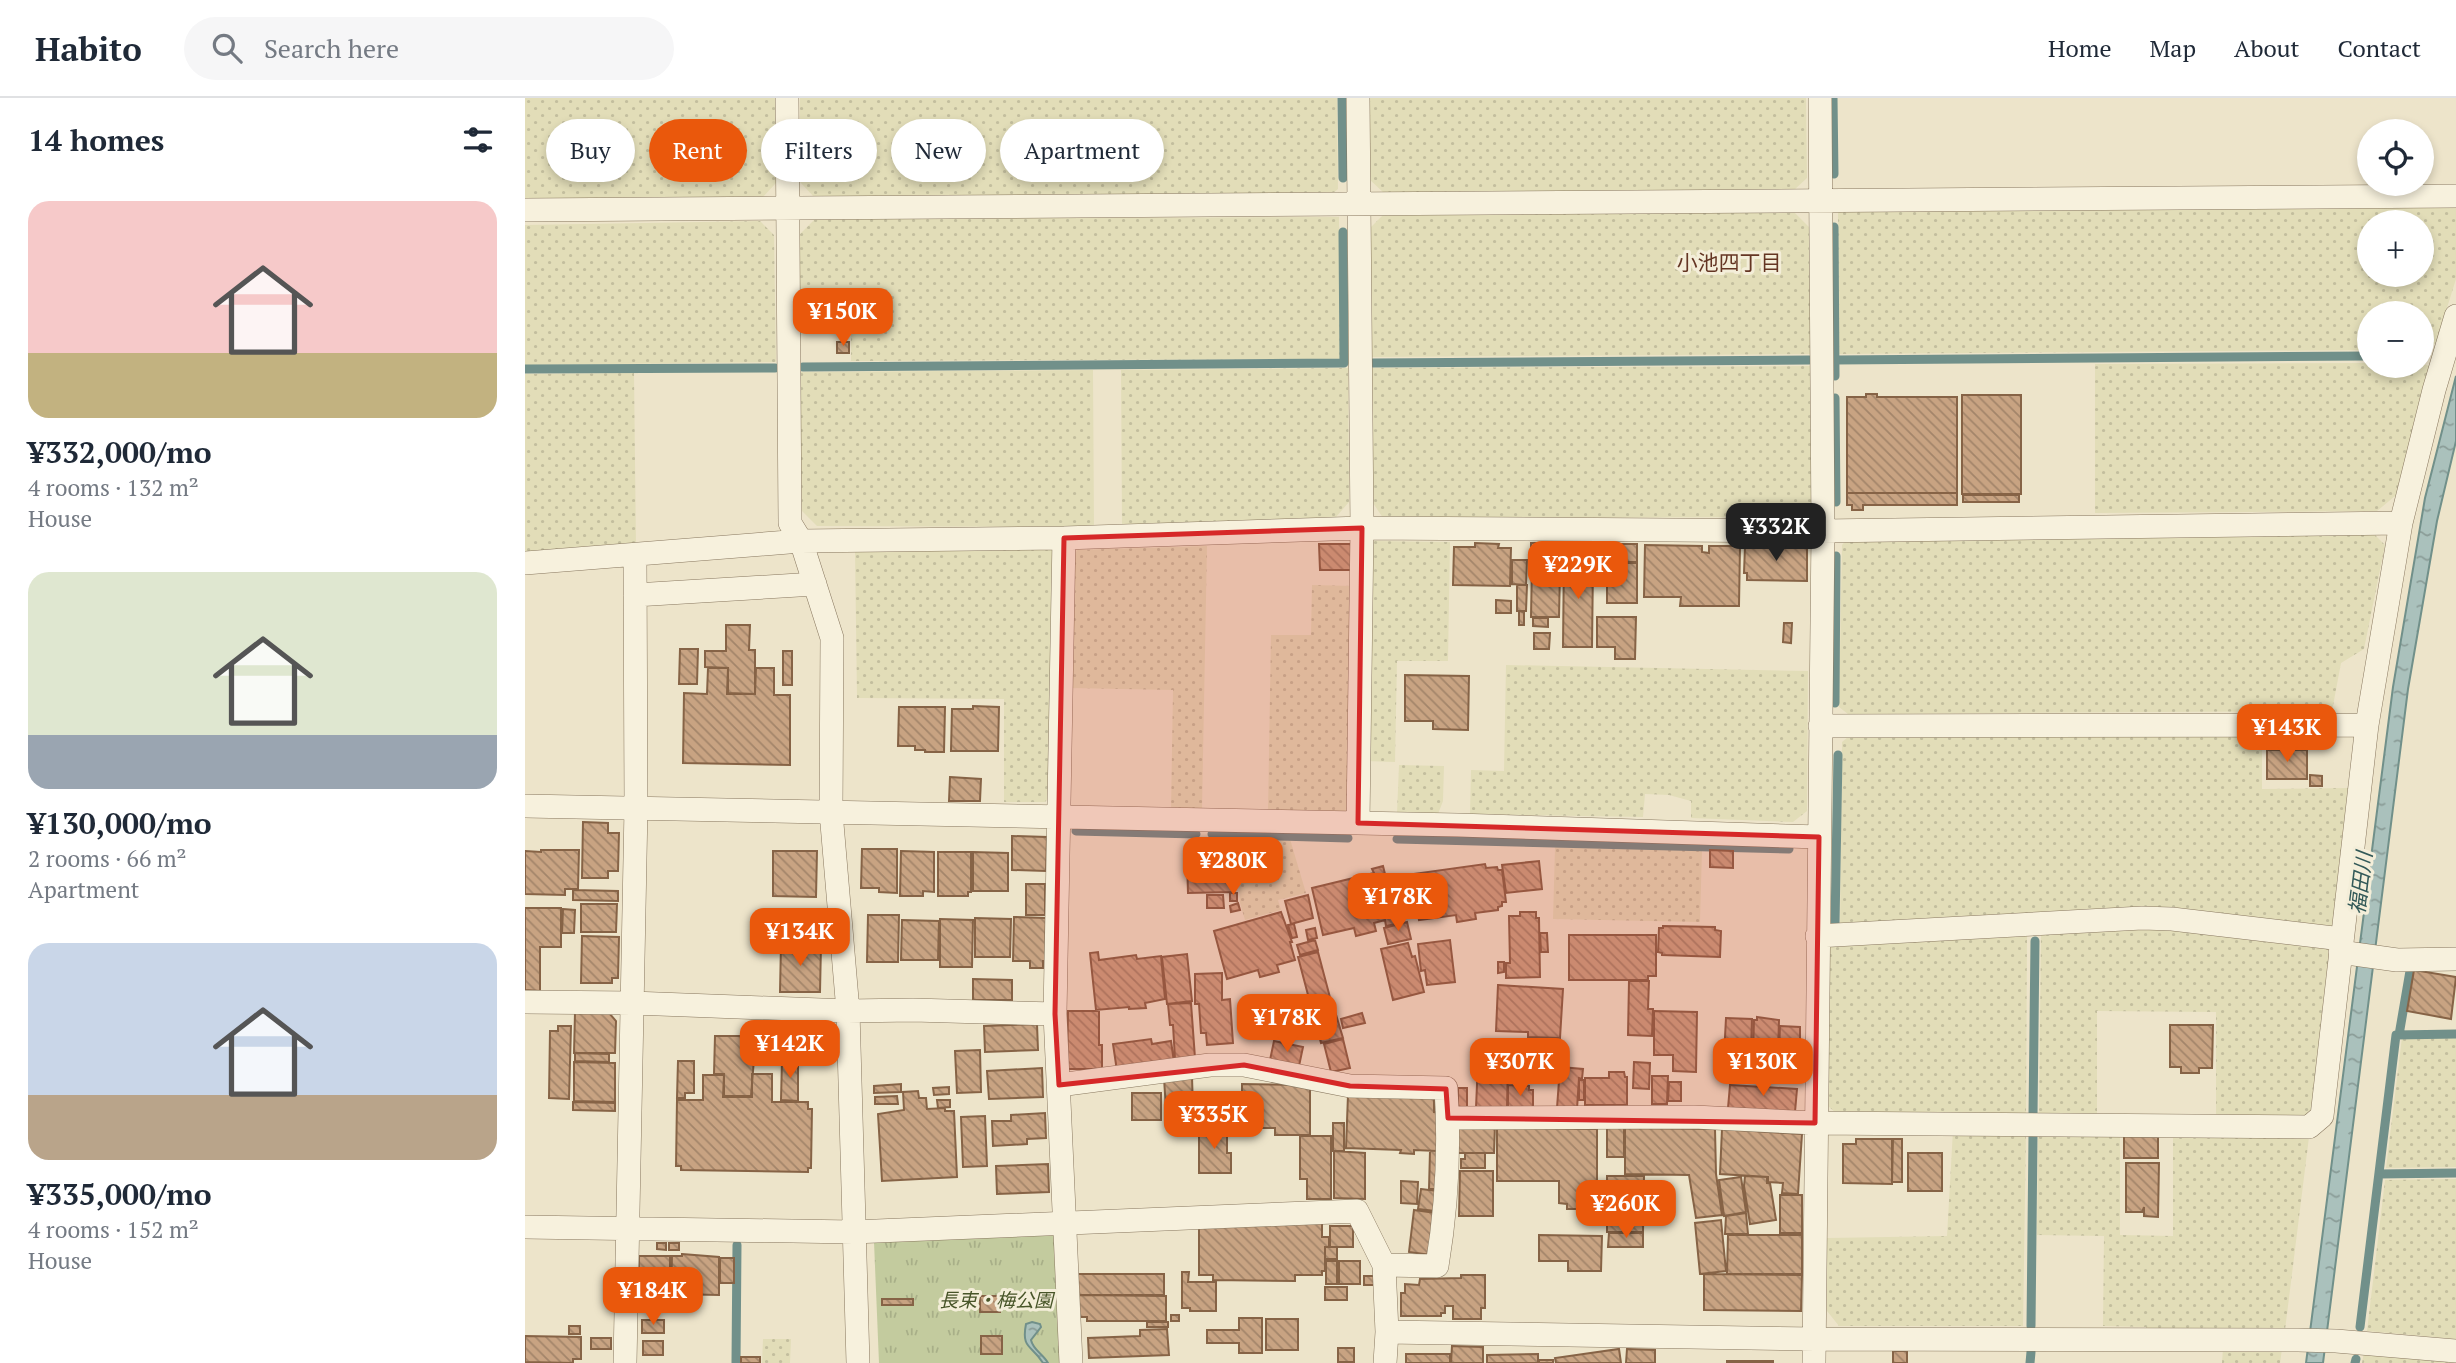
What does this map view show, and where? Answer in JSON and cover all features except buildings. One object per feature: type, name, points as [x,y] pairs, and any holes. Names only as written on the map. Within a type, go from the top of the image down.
[{"type":"street","points":[[787,98],[790,523],[801,541],[832,638],[831,812],[848,1011],[858,1363]]},
{"type":"street","points":[[1358,98],[1362,528],[1358,823]]},
{"type":"street","points":[[1814,1363],[1823,531],[1820,98]]},
{"type":"street","points":[[525,210],[2456,196]]},
{"type":"street","points":[[1448,1118],[1694,1117],[1815,1123],[2309,1127],[2322,1116],[2367,725],[2401,523],[2434,390],[2456,316]]},
{"type":"street","points":[[525,563],[801,541],[1064,538],[1362,528],[1823,531],[2401,523]]},
{"type":"street","points":[[1064,538],[1055,1014],[1071,1363]]},
{"type":"street","points":[[625,1363],[636,808],[635,556]]},
{"type":"street","points":[[635,595],[815,584]]},
{"type":"street","points":[[1820,726],[2367,725]]},
{"type":"street","points":[[525,806],[1358,823],[1819,837]]},
{"type":"street","points":[[1817,936],[2152,918],[2172,919],[2388,958],[2456,959]]},
{"type":"street","points":[[525,1002],[1055,1014]]},
{"type":"street","points":[[1059,1085],[1210,1065],[1244,1065],[1350,1086],[1446,1088],[1447,1200],[1437,1266],[1384,1265]]},
{"type":"street","points":[[525,1227],[853,1233],[1357,1211],[1384,1265],[1387,1332],[1385,1363]]},
{"type":"street","points":[[1387,1332],[1815,1339],[2298,1340],[2456,1351]]},
{"type":"highlighted area","points":[[1362,528],[1358,823],[1819,837],[1815,1123],[1448,1118],[1446,1089],[1350,1086],[1244,1065],[1059,1085],[1055,1014],[1064,538]]},
{"type":"shaded area","points":[[525,98],[776,98],[776,119],[761,119],[761,182],[776,182],[762,198],[525,198]]},
{"type":"shaded area","points":[[800,98],[1337,98],[1338,189],[1333,193],[814,197],[800,182],[877,182],[877,119],[800,119]]},
{"type":"shaded area","points":[[1369,98],[1806,98],[1807,178],[1794,190],[1384,193],[1369,179]]},
{"type":"shaded area","points":[[2456,205],[2456,279],[2434,344],[2434,301],[2357,301],[2357,350],[1839,354],[1838,213],[1841,210]]},
{"type":"shaded area","points":[[1794,212],[1809,227],[1811,354],[1370,357],[1370,228],[1383,215]]},
{"type":"shaded area","points":[[1339,217],[1340,359],[851,361],[851,311],[800,311],[800,234],[815,219]]},
{"type":"shaded area","points":[[760,221],[774,235],[776,362],[525,365],[525,225]]},
{"type":"shaded area","points":[[2357,363],[2357,378],[2427,378],[2400,492],[2377,511],[2095,513],[2095,364]]},
{"type":"shaded area","points":[[1811,366],[1812,503],[1797,517],[1383,518],[1371,500],[1370,368]]},
{"type":"shaded area","points":[[1348,368],[1349,502],[1336,517],[1122,526],[1121,370]]},
{"type":"shaded area","points":[[1093,370],[1094,527],[817,526],[801,510],[800,372]]},
{"type":"shaded area","points":[[634,373],[636,546],[525,553],[525,374]]},
{"type":"shaded area","points":[[2374,534],[2385,545],[2364,649],[2341,663],[2332,711],[1848,714],[1839,707],[1842,545],[1848,538]]},
{"type":"shaded area","points":[[1374,541],[1450,542],[1448,661],[1397,661],[1395,762],[1365,761],[1368,546]]},
{"type":"shaded area","points":[[1207,546],[1202,810],[1171,810],[1173,690],[1070,688],[1073,558],[1077,550]]},
{"type":"shaded area","points":[[1052,549],[1057,553],[1054,791],[1045,802],[1004,802],[1004,699],[857,698],[855,551]]},
{"type":"shaded area","points":[[1312,585],[1354,586],[1350,805],[1346,813],[1268,811],[1271,635],[1311,635]]},
{"type":"shaded area","points":[[1506,665],[1808,671],[1807,811],[1793,822],[1691,818],[1691,801],[1669,795],[1645,794],[1643,817],[1470,814],[1471,770],[1504,771]]},
{"type":"shaded area","points":[[1848,737],[2262,737],[2262,789],[2348,788],[2352,792],[2336,929],[1840,927],[1842,742]]},
{"type":"shaded area","points":[[1399,765],[1444,766],[1443,801],[1438,814],[1397,813]]},
{"type":"shaded area","points":[[1237,838],[1290,839],[1306,893],[1278,900],[1281,910],[1245,920],[1240,903]]},
{"type":"shaded area","points":[[1555,847],[1702,850],[1700,922],[1553,919]]},
{"type":"shaded area","points":[[2143,927],[2332,948],[2313,1111],[2308,1118],[2216,1118],[2216,1012],[2097,1011],[2097,1115],[2039,1114],[2041,934]]},
{"type":"shaded area","points":[[2027,934],[2026,1115],[1837,1114],[1827,1105],[1827,948],[1840,943]]},
{"type":"shaded area","points":[[2402,1037],[2456,1037],[2456,1167],[2386,1168]]},
{"type":"shaded area","points":[[1953,1130],[2026,1131],[2023,1326],[1839,1326],[1827,1311],[1827,1238],[1947,1236]]},
{"type":"shaded area","points":[[2038,1130],[2120,1131],[2120,1235],[2173,1236],[2173,1132],[2309,1137],[2285,1330],[2103,1326],[2104,1236],[2037,1235]]},
{"type":"shaded area","points":[[2456,1179],[2456,1339],[2367,1331],[2385,1180]]},
{"type":"shaded area","points":[[763,1339],[791,1339],[790,1363],[762,1363]]},
{"type":"shaded area","points":[[2223,1348],[2282,1349],[2280,1363],[2222,1363]]},
{"type":"shaded area","points":[[2364,1352],[2456,1360],[2456,1363],[2362,1363]]},
{"type":"green space","name":"長束・梅公園","points":[[1054,1233],[1063,1363],[879,1363],[874,1242]]},
{"type":"water","points":[[2456,376],[2456,441],[2437,521],[2408,689],[2323,1363],[2306,1363],[2393,687],[2425,498]]},
{"type":"water","points":[[1026,1324],[1040,1324],[1041,1327],[1031,1340],[1032,1343],[1048,1363],[1043,1363],[1026,1343]]},
{"type":"waterway","points":[[1342,98],[1343,178]]},
{"type":"waterway","points":[[1833,98],[1834,174]]},
{"type":"waterway","points":[[1834,227],[1835,376]]},
{"type":"waterway","points":[[803,367],[1344,363],[1343,232]]},
{"type":"waterway","points":[[1835,360],[2357,356]]},
{"type":"waterway","points":[[1373,363],[1809,360]]},
{"type":"waterway","points":[[525,369],[775,368]]},
{"type":"waterway","points":[[1835,398],[1836,502]]},
{"type":"waterway","points":[[1835,703],[1836,556]]},
{"type":"waterway","points":[[1835,925],[1838,755]]},
{"type":"waterway","points":[[1076,831],[1196,834]]},
{"type":"waterway","points":[[1212,834],[1348,838]]},
{"type":"waterway","points":[[1397,839],[1789,849]]},
{"type":"waterway","points":[[2033,1115],[2035,941]]},
{"type":"waterway","points":[[2399,1035],[2410,971]]},
{"type":"waterway","points":[[2360,1327],[2396,1035],[2456,1034]]},
{"type":"waterway","points":[[2031,1326],[2033,1135]]},
{"type":"waterway","points":[[2379,1174],[2456,1173]]},
{"type":"waterway","points":[[736,1363],[737,1245]]},
{"type":"waterway","points":[[2030,1363],[2031,1352]]},
{"type":"waterway","points":[[2355,1363],[2356,1359]]},
{"type":"district","name":"小池四丁目","points":[[1729,262]]},
{"type":"water label","name":"福田川","points":[[2360,883]]}]
